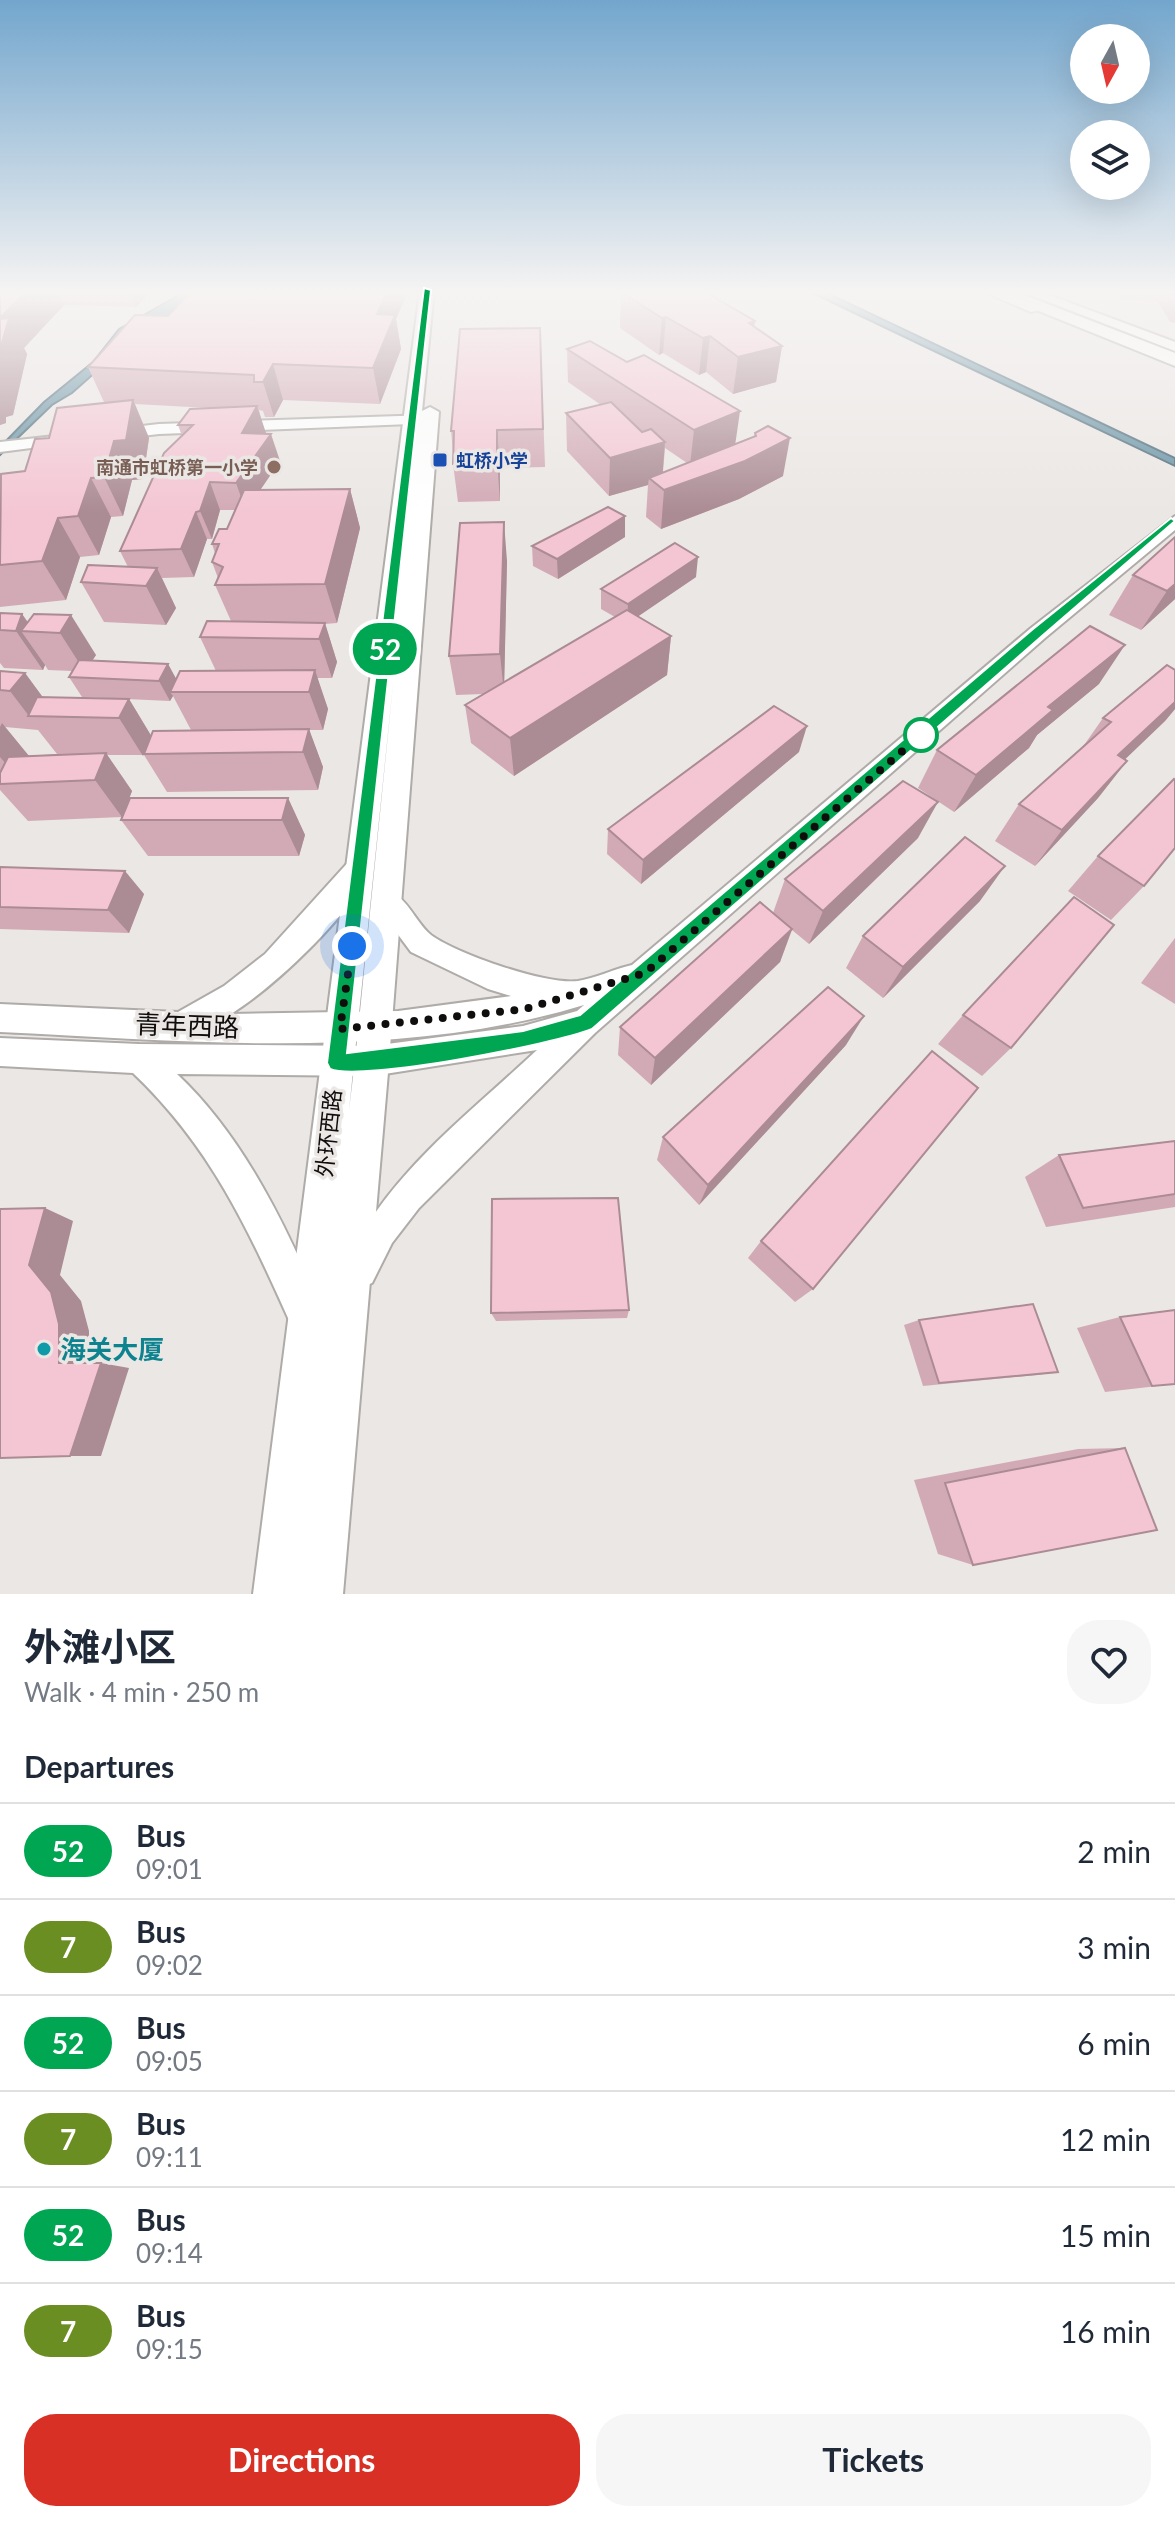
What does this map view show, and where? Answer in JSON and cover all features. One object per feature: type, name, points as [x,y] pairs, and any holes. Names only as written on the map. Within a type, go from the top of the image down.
[{"type":"main road","name":"外环西路","points":[[277,1594],[309,1323],[356,1045],[386,901],[424,364]]},
{"type":"main road","name":"外环西路","points":[[319,1594],[348,1295],[361,866],[430,364]]},
{"type":"main road","points":[[104,436],[159,429],[421,420]]},
{"type":"main road","points":[[0,447],[77,439]]},
{"type":"main road","points":[[356,1045],[523,1040],[645,973],[1154,534],[1175,521]]},
{"type":"main road","points":[[183,1025],[240,992],[277,961],[312,928],[361,866]]},
{"type":"main road","points":[[386,901],[421,943],[498,980],[582,1009]]},
{"type":"main road","points":[[348,1295],[380,1231],[407,1196],[582,1009]]},
{"type":"main road","name":"青年西路","points":[[0,1018],[183,1025],[356,1045]]},
{"type":"main road","name":"青年西路","points":[[0,1052],[139,1059],[356,1045]]},
{"type":"main road","points":[[139,1059],[184,1102],[236,1177],[256,1209],[309,1323]]},
{"type":"water","points":[[90,364],[104,364],[72,393],[52,405],[0,455],[0,447],[44,402]]},
{"type":"water","points":[[962,364],[978,364],[1175,458],[1175,466]]},
{"type":"building","points":[[90,364],[273,364],[263,382],[254,382],[254,375],[88,367]]},
{"type":"building","points":[[283,364],[374,364],[373,368]]},
{"type":"building","points":[[457,364],[541,364],[543,429],[497,430],[497,462],[453,464],[454,431],[451,431]]},
{"type":"building","points":[[591,364],[660,364],[740,411],[694,430]]},
{"type":"building","points":[[133,400],[126,440],[114,441],[104,477],[91,478],[78,516],[58,518],[42,561],[0,565],[1,474],[25,471],[35,439],[49,438],[57,408]]},
{"type":"building","points":[[611,402],[642,432],[651,429],[665,442],[610,458],[566,413]]},
{"type":"building","points":[[257,406],[242,433],[271,434],[236,483],[210,482],[181,549],[120,551],[164,453],[193,425],[178,425],[190,409]]},
{"type":"building","points":[[768,426],[790,438],[745,461],[664,490],[649,478],[756,436],[755,433]]},
{"type":"building","points":[[350,489],[325,584],[215,585],[223,567],[212,562],[219,544],[212,544],[219,529],[227,529],[244,490]]},
{"type":"building","points":[[608,507],[625,516],[557,559],[532,546]]},
{"type":"building","points":[[504,522],[500,654],[449,656],[460,523]]},
{"type":"building","points":[[1175,537],[1175,584],[1167,591],[1133,575]]},
{"type":"building","points":[[675,543],[698,557],[628,604],[601,589]]},
{"type":"building","points":[[88,565],[157,568],[146,586],[81,582]]},
{"type":"building","points":[[627,610],[671,636],[510,738],[465,705]]},
{"type":"building","points":[[0,613],[22,614],[16,631],[0,630]]},
{"type":"building","points":[[34,614],[71,615],[60,633],[21,631]]},
{"type":"building","points":[[207,621],[325,623],[319,639],[200,637]]},
{"type":"building","points":[[1090,626],[1125,645],[1048,707],[1053,710],[976,775],[937,750]]},
{"type":"building","points":[[79,660],[168,664],[159,681],[69,677]]},
{"type":"building","points":[[1167,665],[1175,670],[1175,702],[1118,755],[1127,761],[1062,830],[1019,804],[1111,722],[1103,718]]},
{"type":"building","points":[[315,670],[309,692],[170,692],[180,671]]},
{"type":"building","points":[[0,671],[25,673],[10,691],[0,690]]},
{"type":"building","points":[[37,697],[129,699],[119,718],[28,716]]},
{"type":"building","points":[[774,706],[807,726],[643,860],[608,829]]},
{"type":"building","points":[[309,729],[303,752],[144,754],[153,731]]},
{"type":"building","points":[[106,753],[95,780],[0,784],[0,773],[8,757]]},
{"type":"building","points":[[1174,779],[1175,848],[1144,886],[1098,856]]},
{"type":"building","points":[[903,781],[938,802],[823,911],[785,879]]},
{"type":"building","points":[[130,798],[288,798],[282,820],[121,820]]},
{"type":"building","points":[[965,837],[1005,866],[903,967],[863,936]]},
{"type":"building","points":[[0,867],[125,871],[108,910],[0,907]]},
{"type":"building","points":[[1074,897],[1114,925],[1011,1048],[963,1015]]},
{"type":"building","points":[[760,902],[792,929],[655,1058],[620,1027]]},
{"type":"building","points":[[828,987],[864,1016],[708,1185],[663,1137]]},
{"type":"building","points":[[932,1051],[978,1088],[813,1289],[761,1241]]},
{"type":"building","points":[[1175,1141],[1175,1194],[1083,1208],[1059,1155]]},
{"type":"building","points":[[618,1198],[629,1310],[491,1313],[492,1199]]},
{"type":"building","name":"海关大厦","points":[[45,1208],[29,1265],[51,1292],[59,1324],[59,1363],[101,1363],[70,1456],[0,1458],[0,1209]]},
{"type":"building","points":[[1033,1304],[1058,1372],[939,1383],[919,1320]]},
{"type":"building","points":[[1175,1310],[1175,1384],[1152,1386],[1120,1317]]},
{"type":"building","points":[[1125,1448],[1157,1530],[973,1565],[945,1483]]},
{"type":"bus line","name":"52","points":[[418,364],[336,1063],[372,1061],[523,1040],[585,1023],[1154,534],[1175,521]]},
{"type":"place","name":"虹桥小学","points":[[440,460]]},
{"type":"place","name":"南通市虹桥第一小学","points":[[274,467]]},
{"type":"place","name":"海关大厦","points":[[44,1349]]},
{"type":"route","points":[[352,946],[340,1029],[525,1009],[579,996],[645,973],[921,735]]}]
